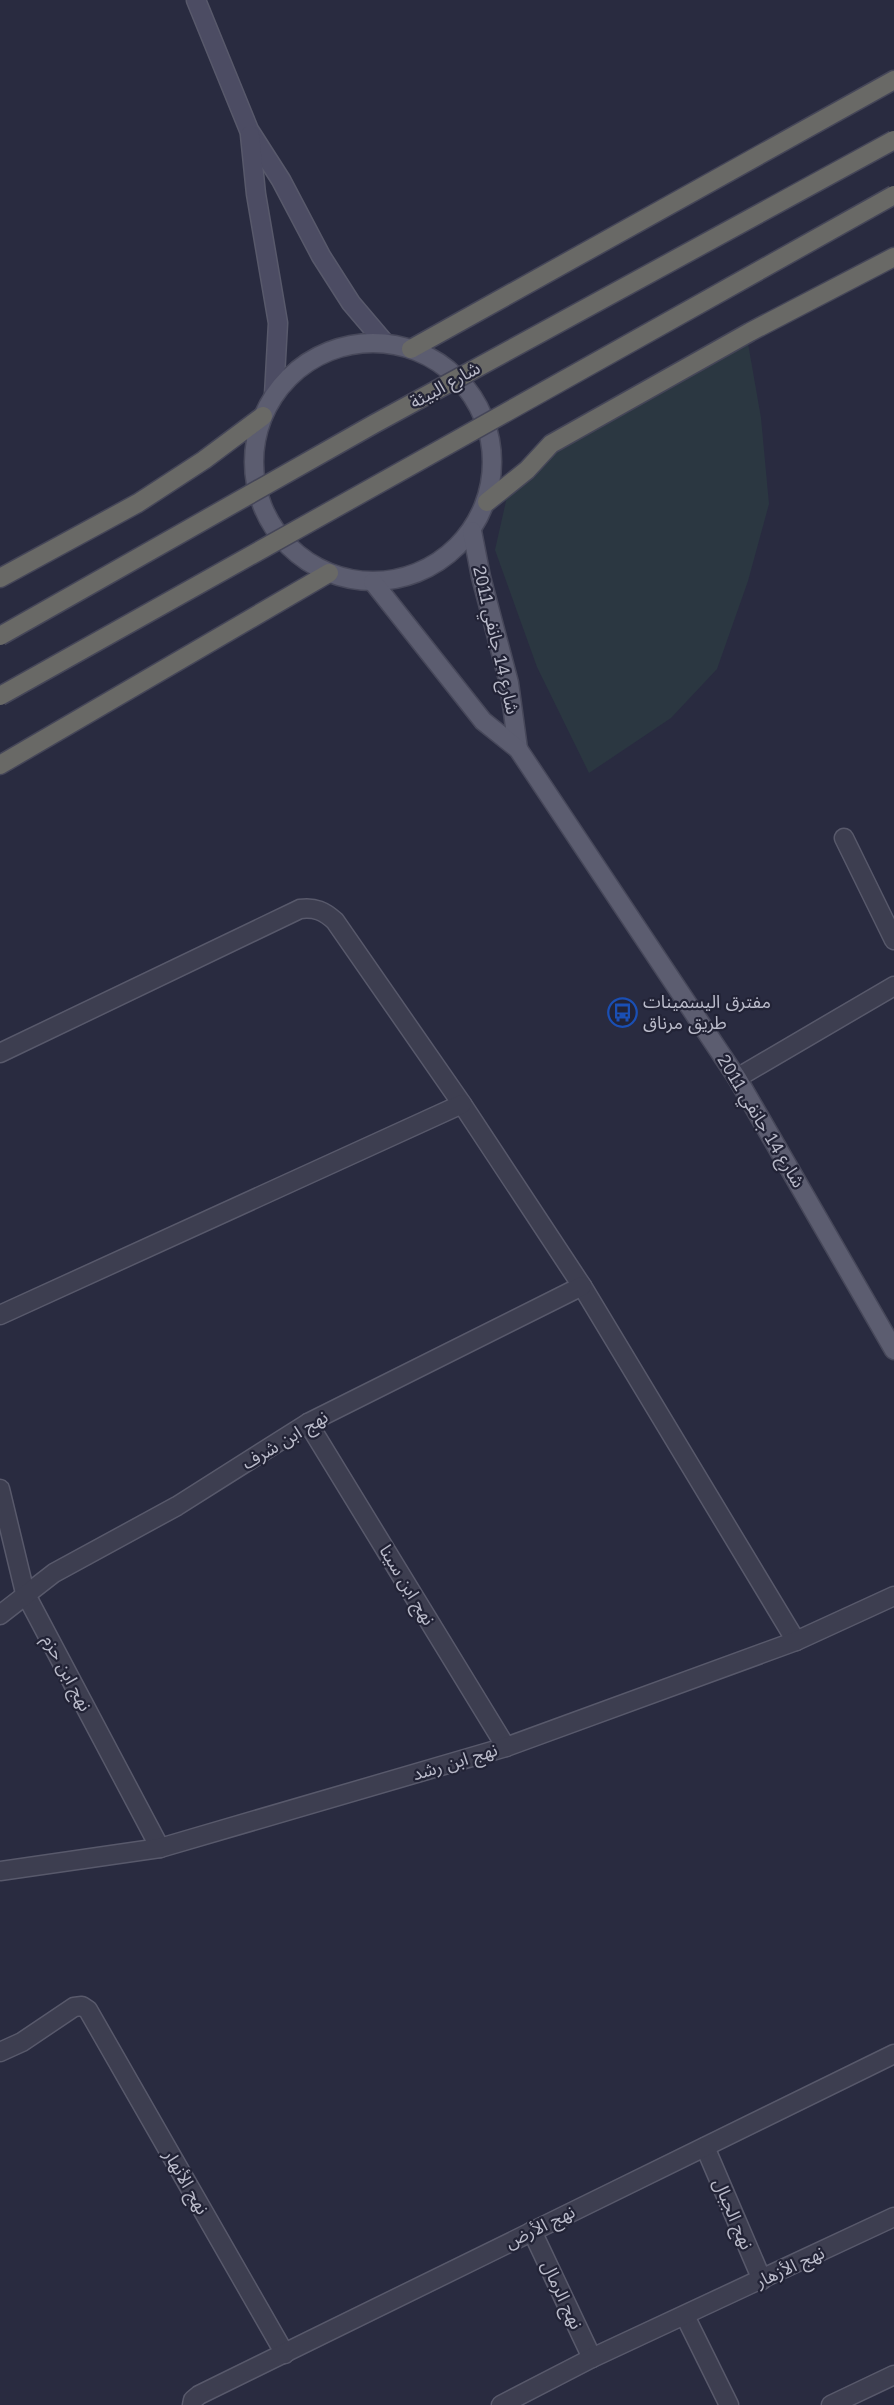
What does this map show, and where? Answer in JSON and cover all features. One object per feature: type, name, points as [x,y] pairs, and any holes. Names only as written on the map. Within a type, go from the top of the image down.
[{"type":"highway","points":[[411,349],[894,80]]},
{"type":"highway","name":"شارع البيئة","points":[[0,636],[374,424],[894,140]]},
{"type":"highway","points":[[0,696],[894,195]]},
{"type":"highway","points":[[487,502],[527,470],[551,444],[750,332],[894,256]]},
{"type":"highway","points":[[0,578],[138,503],[204,460],[262,416]]},
{"type":"highway","points":[[0,765],[328,573]]},
{"type":"main road","points":[[196,0],[249,130],[281,180],[321,256],[351,303],[385,343]]},
{"type":"main road","points":[[249,130],[256,194],[278,323],[274,395]]},
{"type":"main road","points":[[385,343],[411,349],[445,366],[472,393],[488,428],[494,465],[487,502],[472,531],[445,558],[411,576],[373,582],[350,580],[328,573],[296,554],[271,525],[257,490],[254,453],[262,416],[274,395],[295,372],[322,354],[352,344],[385,343]]},
{"type":"main road","name":"شارع 14 جانفي 2011","points":[[472,531],[481,577],[509,683],[518,748]]},
{"type":"main road","name":"شارع 14 جانفي 2011","points":[[373,582],[483,721],[518,748],[737,1078],[894,1350]]},
{"type":"street","points":[[844,838],[894,940]]},
{"type":"street","points":[[0,1053],[300,909],[310,908],[324,911],[335,921],[462,1104],[582,1286],[796,1641]]},
{"type":"street","points":[[737,1078],[894,986]]},
{"type":"street","points":[[0,1315],[462,1104]]},
{"type":"street","name":"نهج ابن شرف","points":[[0,1615],[25,1593],[54,1573],[177,1506],[308,1423],[582,1286]]},
{"type":"street","name":"نهج ابن سينا","points":[[308,1423],[506,1747]]},
{"type":"street","name":"نهج ابن حزم","points":[[0,1489],[25,1593],[160,1848]]},
{"type":"street","name":"نهج ابن رشد","points":[[0,1871],[160,1848],[506,1747],[796,1641],[894,1596]]},
{"type":"street","name":"نهج الأنهار","points":[[0,2052],[22,2043],[74,2007],[88,2010],[285,2354]]},
{"type":"street","name":"نهج الأرض","points":[[192,2405],[193,2400],[199,2396],[894,2054]]},
{"type":"street","name":"نهج الجبال","points":[[705,2147],[762,2280]]},
{"type":"street","name":"نهج الأزهار","points":[[501,2405],[592,2358],[894,2217]]},
{"type":"street","name":"نهج الرمال","points":[[532,2231],[592,2358]]},
{"type":"street","points":[[685,2316],[729,2405]]},
{"type":"street","points":[[831,2405],[894,2375]]},
{"type":"shaded area","points":[[745,326],[761,418],[769,504],[748,581],[717,669],[671,718],[589,773],[537,667],[495,550],[508,492],[548,439]]},
{"type":"place","name":"مفترق اليسمينات طريق مرناق","points":[[622,1012]]}]
